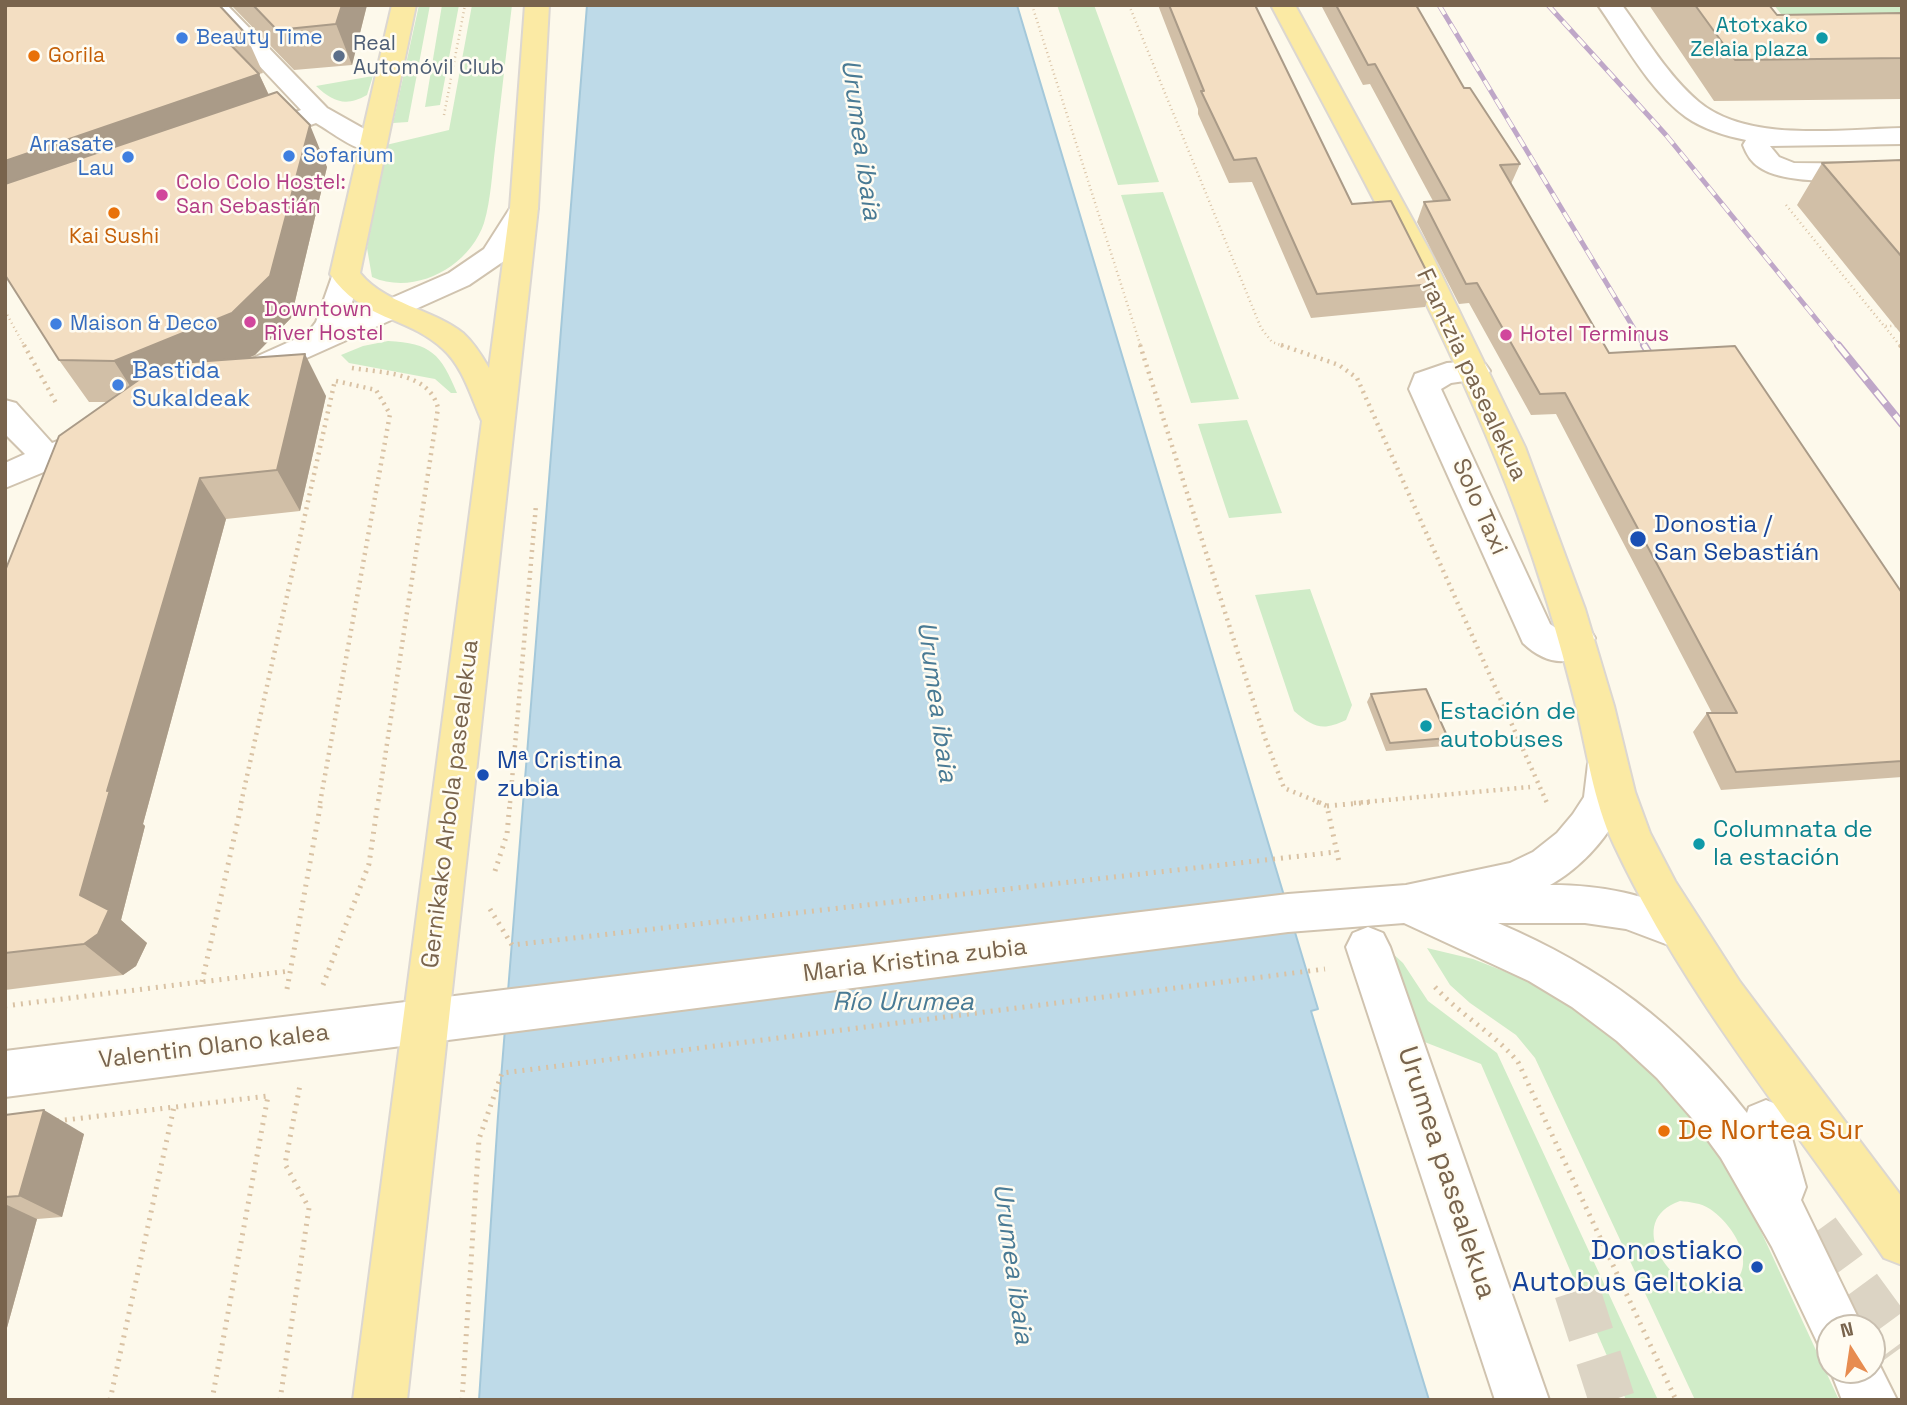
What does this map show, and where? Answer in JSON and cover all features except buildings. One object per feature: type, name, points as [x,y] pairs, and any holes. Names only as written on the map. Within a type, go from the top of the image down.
[{"type":"main road","points":[[404,5],[345,274],[353,287],[369,299],[433,328],[455,343],[469,361],[498,420]]},
{"type":"main road","name":"Gernikako Arbola pasealekua","points":[[380,1400],[524,208],[537,5]]},
{"type":"main road","name":"Frantzia pasealekua","points":[[1283,5],[1451,321],[1534,511],[1576,638],[1608,765],[1632,840],[1679,929],[1716,985],[1902,1240]]},
{"type":"street","points":[[214,5],[318,113],[373,145]]},
{"type":"street","points":[[1609,5],[1681,97],[1697,112],[1718,122],[1764,136],[1902,136]]},
{"type":"street","points":[[227,146],[318,113]]},
{"type":"street","points":[[1764,136],[1756,145],[1760,156],[1775,166],[1792,171],[1902,172]]},
{"type":"street","points":[[211,388],[459,279],[486,261],[505,242],[524,208]]},
{"type":"street","points":[[317,343],[331,323],[345,274]]},
{"type":"street","name":"Solo Taxi","points":[[1474,371],[1434,376],[1426,381],[1425,389],[1536,633],[1545,642],[1557,647],[1569,646],[1576,638]]},
{"type":"street","points":[[5,411],[13,425],[41,449],[46,459],[36,495]]},
{"type":"street","points":[[5,476],[122,426]]},
{"type":"street","name":"Frantzia pasealekua","points":[[1406,904],[1516,881],[1548,865],[1588,827],[1604,800],[1608,765]]},
{"type":"street","points":[[1406,904],[1585,904],[1626,910],[1679,929]]},
{"type":"street","points":[[1406,904],[1540,964],[1587,992],[1643,1032],[1714,1105],[1754,1161],[1794,1233],[1831,1314]]},
{"type":"street","name":"Maria Kristina zubia","points":[[424,1023],[1288,913],[1406,904]]},
{"type":"street","name":"Urumea pasealekua","points":[[1368,947],[1522,1400]]},
{"type":"street","name":"Valentin Olano kalea","points":[[5,1074],[424,1023]]},
{"type":"street","points":[[1766,1124],[1794,1233]]},
{"type":"street","points":[[1863,1384],[1870,1400]]},
{"type":"path","points":[[444,115],[465,5]]},
{"type":"path","points":[[1032,5],[1284,788],[1327,806],[1530,787]]},
{"type":"path","points":[[1129,5],[1261,328],[1272,342],[1339,365],[1357,377],[1524,748],[1548,809]]},
{"type":"path","points":[[5,311],[58,408]]},
{"type":"path","points":[[1884,327],[1902,348]]},
{"type":"path","points":[[280,1400],[309,1209],[285,1164],[316,1003],[369,864],[438,408],[438,398],[434,390],[423,383],[341,366]]},
{"type":"path","points":[[287,995],[390,414],[376,390],[325,378]]},
{"type":"path","points":[[202,982],[336,381]]},
{"type":"path","points":[[1327,806],[1340,864]]},
{"type":"path","points":[[485,901],[512,945],[1272,862],[1336,852]]},
{"type":"path","points":[[5,1006],[290,971]]},
{"type":"path","points":[[462,1400],[479,1139],[502,1073],[1306,971]]},
{"type":"path","points":[[1434,986],[1455,1008],[1496,1037],[1518,1062],[1676,1400]]},
{"type":"path","points":[[44,1123],[268,1096],[212,1400]]},
{"type":"path","points":[[110,1400],[174,1107]]},
{"type":"green space","points":[[419,5],[430,5],[408,122],[393,123]]},
{"type":"green space","points":[[442,5],[459,5],[440,105],[425,107]]},
{"type":"green space","points":[[472,5],[512,5],[491,186],[484,223],[477,239],[466,253],[438,274],[406,283],[372,277],[367,248],[386,145],[449,130]]},
{"type":"green space","points":[[1057,5],[1094,5],[1159,182],[1118,185]]},
{"type":"green space","points":[[1774,5],[1902,5],[1902,22],[1788,23]]},
{"type":"green space","points":[[373,76],[367,95],[353,101],[334,99],[316,86]]},
{"type":"green space","points":[[1163,192],[1239,399],[1191,403],[1121,195]]},
{"type":"green space","points":[[388,341],[415,344],[433,353],[446,369],[457,393],[451,393],[435,379],[349,363],[341,355],[363,346]]},
{"type":"green space","points":[[1247,420],[1282,513],[1229,518],[1198,424]]},
{"type":"green space","points":[[1310,589],[1352,705],[1346,720],[1331,726],[1313,724],[1294,711],[1255,595]]},
{"type":"green space","points":[[1427,948],[1473,959],[1529,981],[1579,1010],[1622,1040],[1662,1078],[1734,1173],[1816,1350],[1816,1384],[1832,1384],[1839,1400],[1695,1400],[1535,1058],[1516,1035],[1470,1003],[1450,985]],"holes":[[[1680,1201],[1710,1209],[1727,1225],[1735,1236],[1743,1258],[1737,1279],[1727,1287],[1710,1291],[1692,1286],[1676,1275],[1663,1260],[1655,1244],[1654,1227],[1662,1212]]]},
{"type":"green space","points":[[1390,951],[1403,963],[1428,1001],[1497,1053],[1658,1400],[1626,1400],[1481,1064],[1422,1041]]},
{"type":"water","name":"Río Urumea","points":[[587,5],[1017,5],[1318,1009],[1311,1011],[1429,1400],[479,1400],[498,1116]]},
{"type":"tunnel","points":[[1817,1231],[1902,1347]]},
{"type":"tunnel","points":[[1577,1291],[1612,1400]]},
{"type":"railway","points":[[1439,5],[1645,347]]},
{"type":"railway","points":[[1548,5],[1666,135],[1839,347]]},
{"type":"railway","points":[[1644,345],[1658,368]]},
{"type":"railway","points":[[1838,345],[1902,424]]},
{"type":"place","name":"Beauty Time","points":[[182,38]]},
{"type":"place","name":"Atotxako Zelaia plaza","points":[[1822,38]]},
{"type":"place","name":"Gorila","points":[[34,56]]},
{"type":"place","name":"Real Automóvil Club","points":[[339,56]]},
{"type":"place","name":"Sofarium","points":[[289,156]]},
{"type":"place","name":"Arrasate Lau","points":[[128,157]]},
{"type":"place","name":"Colo Colo Hostel: San Sebastián","points":[[162,195]]},
{"type":"place","name":"Kai Sushi","points":[[114,213]]},
{"type":"place","name":"Downtown River Hostel","points":[[250,322]]},
{"type":"place","name":"Maison & Deco","points":[[56,324]]},
{"type":"place","name":"Hotel Terminus","points":[[1506,335]]},
{"type":"place","name":"Bastida Sukaldeak","points":[[118,385]]},
{"type":"place","name":"Donostia / San Sebastián","points":[[1638,539]]},
{"type":"place","name":"Estación de autobuses","points":[[1426,726]]},
{"type":"place","name":"Mª Cristina zubia","points":[[483,775]]},
{"type":"place","name":"Columnata de la estación","points":[[1699,844]]},
{"type":"place","name":"De Nortea Sur","points":[[1664,1131]]},
{"type":"place","name":"Donostiako Autobus Geltokia","points":[[1757,1267]]},
{"type":"water label","name":"Urumea ibaia","points":[[860,140]]},
{"type":"water label","name":"Urumea ibaia","points":[[936,702]]},
{"type":"water label","name":"Urumea ibaia","points":[[1012,1264]]}]
